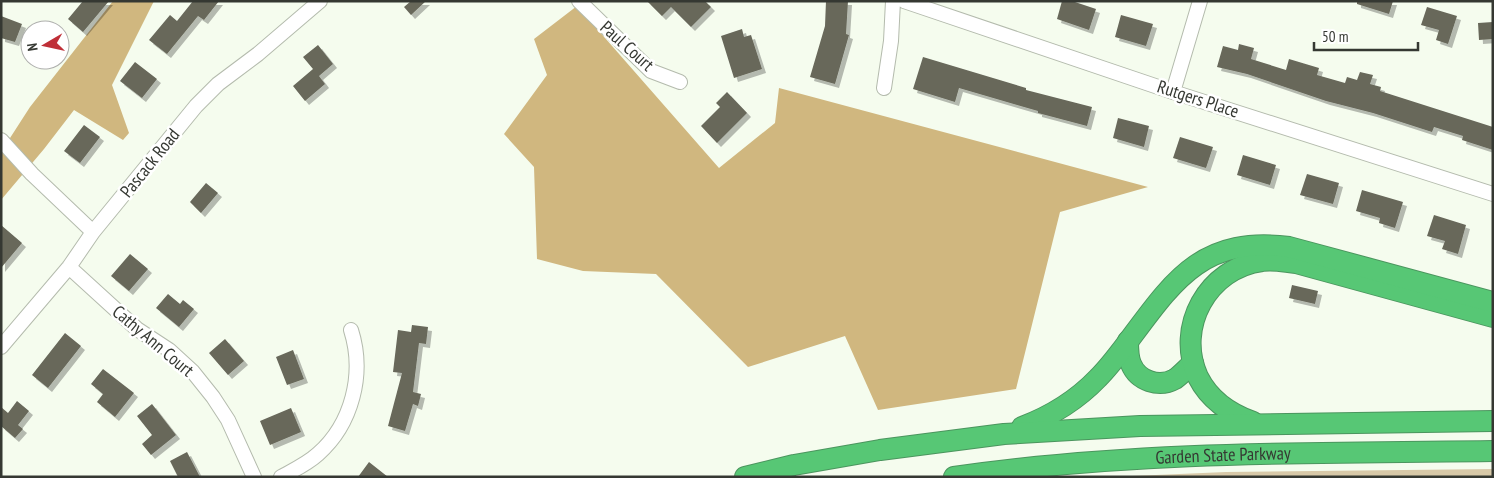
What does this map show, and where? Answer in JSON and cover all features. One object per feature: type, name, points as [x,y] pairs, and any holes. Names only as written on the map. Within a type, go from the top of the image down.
[{"type":"highway","points":[[1004,434],[1047,416],[1074,400],[1099,377],[1180,277],[1204,260],[1228,249],[1243,246],[1273,245],[1289,247],[1493,302]]},
{"type":"highway","points":[[1259,425],[1231,413],[1216,402],[1204,388],[1193,363],[1192,328],[1198,306],[1212,286],[1240,267],[1271,260],[1296,264],[1493,317]]},
{"type":"highway","points":[[1128,341],[1131,366],[1135,372],[1148,381],[1162,383],[1170,381],[1193,363]]},
{"type":"highway","points":[[745,477],[871,452],[1004,434],[1140,426],[1493,421]]},
{"type":"highway","name":"Garden State Parkway","points":[[954,477],[1078,464],[1150,459],[1260,454],[1493,451]]},
{"type":"street","name":"Pascack Road","points":[[1,347],[69,267],[94,232],[196,106],[218,84],[258,54],[320,1]]},
{"type":"street","name":"Paul Court","points":[[579,1],[651,71],[680,82]]},
{"type":"street","points":[[884,88],[891,41],[892,1]]},
{"type":"street","name":"Rutgers Place","points":[[904,1],[1173,92],[1493,194]]},
{"type":"street","points":[[1173,92],[1200,1]]},
{"type":"street","points":[[1,140],[32,174],[94,232]]},
{"type":"street","name":"Cathy Ann Court","points":[[69,267],[137,329],[169,350],[193,372],[228,420],[254,477]]},
{"type":"street","points":[[281,477],[318,454],[333,438],[344,420],[352,399],[356,379],[357,359],[352,330]]},
{"type":"shaded area","points":[[113,1],[154,1],[112,85],[129,133],[123,140],[74,110],[1,200],[1,152],[30,107],[59,70],[70,70],[70,56]]},
{"type":"shaded area","points":[[577,6],[719,168],[775,123],[779,88],[1148,187],[1060,212],[1016,389],[878,410],[845,336],[748,367],[656,274],[583,271],[537,259],[534,167],[504,134],[547,75],[534,39]]},
{"type":"shaded area","points":[[1493,469],[1493,477],[1109,477],[1226,472]]},
{"type":"building","points":[[83,1],[109,1],[83,32],[68,19]]},
{"type":"building","points":[[193,1],[219,1],[204,20],[198,16],[167,54],[149,40],[170,15],[177,21]]},
{"type":"building","points":[[411,1],[426,1],[411,15],[404,7]]},
{"type":"building","points":[[647,1],[705,1],[711,7],[691,27],[671,7],[662,16]]},
{"type":"building","points":[[826,1],[848,1],[846,34],[849,35],[835,84],[810,77],[825,26]]},
{"type":"building","points":[[1062,1],[1072,1],[1096,9],[1089,30],[1057,19]]},
{"type":"building","points":[[1357,1],[1393,1],[1389,14],[1357,4]]},
{"type":"building","points":[[1427,7],[1457,16],[1448,44],[1436,40],[1439,30],[1421,25]]},
{"type":"building","points":[[1121,15],[1153,24],[1146,46],[1115,37]]},
{"type":"building","points":[[1,16],[20,23],[20,29],[15,42],[1,38]]},
{"type":"building","points":[[1493,22],[1493,39],[1479,40],[1478,23]]},
{"type":"building","points":[[742,29],[744,37],[751,35],[762,69],[734,78],[721,36]]},
{"type":"building","points":[[1239,44],[1254,48],[1251,59],[1286,70],[1289,59],[1319,68],[1317,75],[1345,83],[1347,77],[1357,80],[1360,72],[1373,75],[1370,84],[1381,87],[1380,91],[1493,127],[1493,150],[1462,140],[1463,136],[1434,127],[1432,132],[1373,113],[1326,101],[1247,74],[1217,67],[1223,46],[1238,50]]},
{"type":"building","points":[[318,45],[333,64],[319,76],[325,84],[305,101],[293,86],[313,69],[303,57]]},
{"type":"building","points":[[923,57],[1026,88],[1026,90],[1092,107],[1087,126],[959,88],[955,102],[913,89]]},
{"type":"building","points":[[135,62],[157,79],[142,98],[120,81]]},
{"type":"building","points":[[727,92],[747,113],[717,143],[701,126],[720,107],[716,103]]},
{"type":"building","points":[[1118,118],[1149,126],[1144,147],[1113,138]]},
{"type":"building","points":[[84,125],[100,137],[80,163],[64,151]]},
{"type":"building","points":[[1180,137],[1213,147],[1206,168],[1173,158]]},
{"type":"building","points":[[1243,155],[1276,165],[1270,185],[1237,175]]},
{"type":"building","points":[[1307,174],[1339,183],[1333,204],[1300,195]]},
{"type":"building","points":[[206,183],[218,193],[201,213],[190,202]]},
{"type":"building","points":[[1362,190],[1403,202],[1395,228],[1379,223],[1380,218],[1356,211]]},
{"type":"building","points":[[1434,215],[1466,225],[1458,254],[1442,249],[1445,241],[1427,236]]},
{"type":"building","points":[[1,225],[22,243],[1,268]]},
{"type":"building","points":[[130,254],[148,269],[129,291],[111,276]]},
{"type":"building","points":[[1292,285],[1318,291],[1315,304],[1289,298]]},
{"type":"building","points":[[168,294],[180,304],[183,300],[194,309],[179,327],[156,308]]},
{"type":"building","points":[[412,325],[428,327],[426,344],[419,343],[413,392],[421,394],[418,406],[413,404],[405,431],[388,426],[402,373],[393,372],[398,330],[411,332]]},
{"type":"building","points":[[65,333],[81,346],[48,388],[32,375]]},
{"type":"building","points":[[225,339],[244,361],[228,375],[209,353]]},
{"type":"building","points":[[293,350],[304,379],[287,385],[276,357]]},
{"type":"building","points":[[103,369],[134,393],[115,417],[97,402],[103,394],[91,384]]},
{"type":"building","points":[[17,401],[29,411],[18,425],[23,429],[15,438],[1,426],[1,407],[8,413]]},
{"type":"building","points":[[152,404],[176,435],[151,455],[142,444],[152,435],[137,416]]},
{"type":"building","points":[[291,408],[301,432],[270,445],[260,421]]},
{"type":"building","points":[[187,452],[200,477],[178,477],[170,461]]},
{"type":"building","points":[[369,462],[388,477],[358,477]]}]
